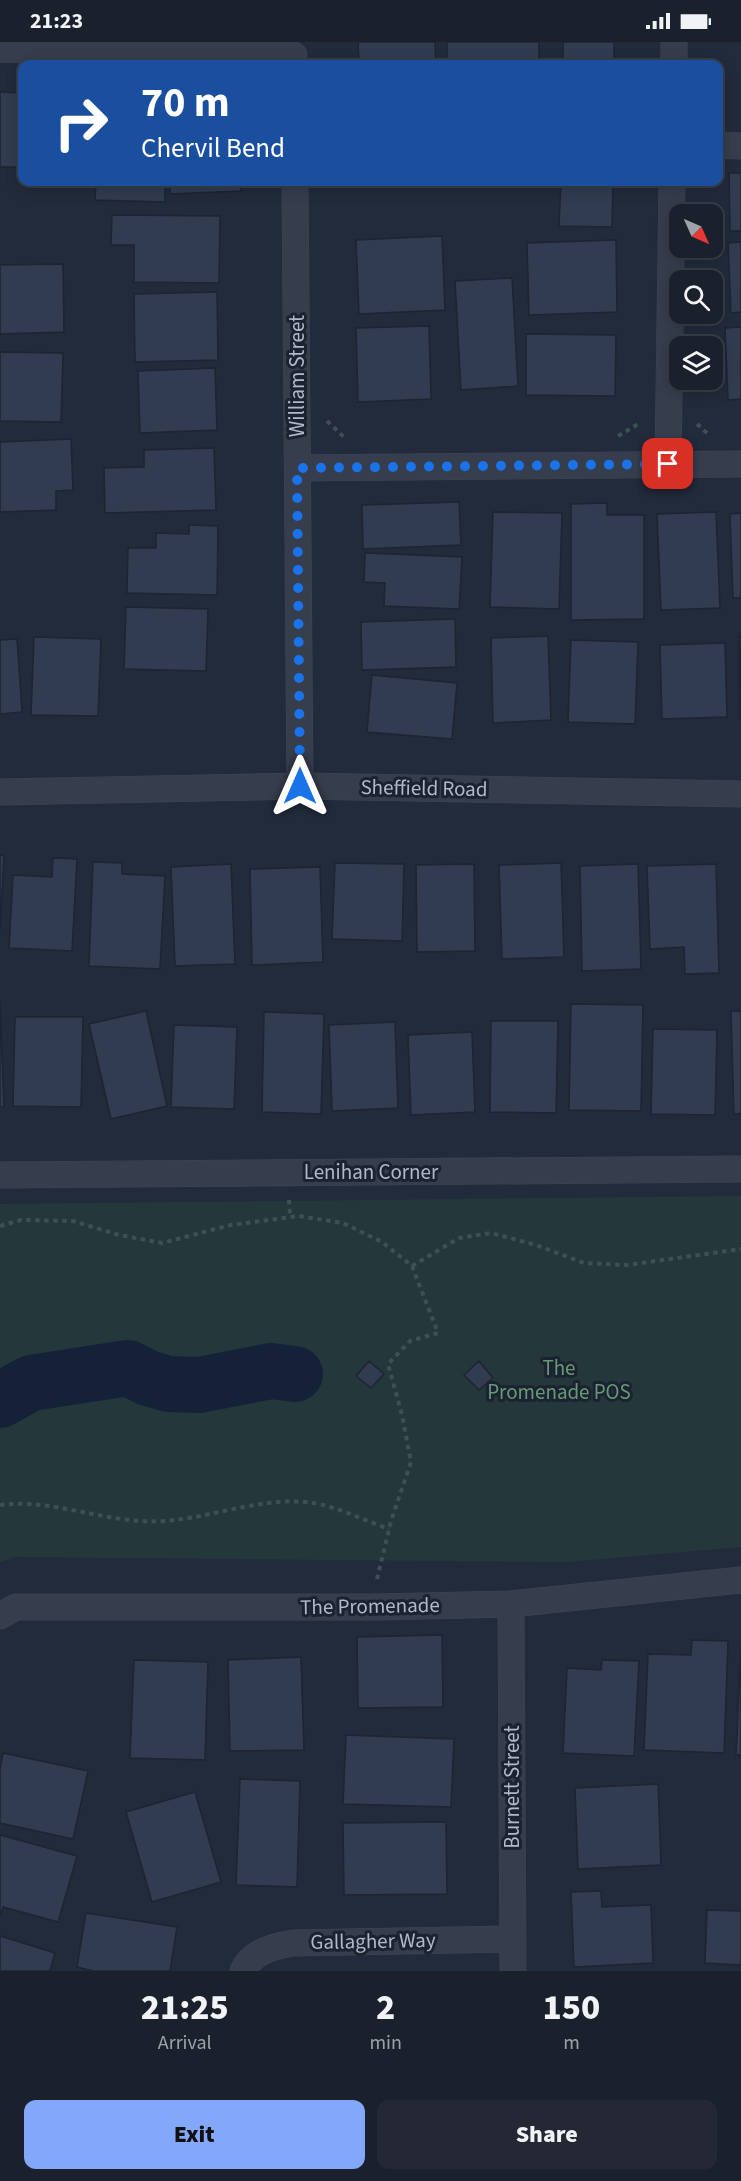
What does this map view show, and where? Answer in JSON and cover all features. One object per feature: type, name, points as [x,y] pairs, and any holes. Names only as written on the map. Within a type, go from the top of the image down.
[{"type":"street","points":[[674,42],[674,60]]},
{"type":"street","points":[[0,49],[294,54]]},
{"type":"street","points":[[723,145],[741,146]]},
{"type":"street","name":"William Street","points":[[295,186],[300,786]]},
{"type":"street","points":[[668,464],[672,186]]},
{"type":"street","points":[[297,468],[741,464]]},
{"type":"street","name":"Sheffield Road","points":[[0,792],[300,786],[741,794]]},
{"type":"street","name":"Lenihan Corner","points":[[0,1174],[741,1169]]},
{"type":"street","name":"The Promenade","points":[[0,1616],[16,1607],[378,1607],[511,1604],[741,1580]]},
{"type":"street","name":"Burnett Street","points":[[511,1604],[513,1971]]},
{"type":"street","name":"Gallagher Way","points":[[243,1971],[246,1965],[269,1947],[293,1943],[513,1939]]},
{"type":"path","points":[[297,399],[317,399],[329,424],[348,440]]},
{"type":"path","points":[[611,439],[636,426],[650,412],[669,411],[689,411],[699,426],[716,439]]},
{"type":"path","points":[[0,1226],[21,1220],[73,1221],[119,1235],[162,1243],[231,1225],[300,1216],[343,1223],[381,1242],[412,1266],[438,1333],[410,1341],[388,1364],[402,1415],[411,1462],[389,1529],[377,1576],[378,1607]]},
{"type":"path","points":[[412,1266],[459,1238],[491,1233],[536,1245],[584,1263],[627,1265],[741,1249]]},
{"type":"path","points":[[0,1505],[13,1503],[150,1521],[207,1516],[271,1502],[308,1502],[389,1529]]},
{"type":"green space","name":"The Promenade POS","points":[[741,1196],[741,1547],[567,1562],[15,1557],[0,1562],[0,1204]]},
{"type":"building","points":[[358,42],[435,42],[436,60],[359,60]]},
{"type":"building","points":[[447,42],[539,42],[539,60],[447,60]]},
{"type":"building","points":[[563,42],[614,42],[614,60],[563,60]]},
{"type":"building","points":[[0,92],[18,93],[18,167],[0,167]]},
{"type":"building","points":[[729,173],[741,173],[741,231],[730,231]]},
{"type":"building","points":[[96,186],[165,186],[165,202],[95,200]]},
{"type":"building","points":[[170,186],[241,186],[241,191],[170,194]]},
{"type":"building","points":[[561,186],[613,186],[612,227],[559,226]]},
{"type":"building","points":[[112,215],[220,216],[219,283],[134,282],[134,245],[111,245]]},
{"type":"building","points":[[442,236],[445,310],[359,314],[356,240]]},
{"type":"building","points":[[616,240],[617,312],[529,315],[527,243]]},
{"type":"building","points":[[741,242],[741,312],[731,313],[728,243]]},
{"type":"building","points":[[63,264],[64,332],[0,334],[0,265]]},
{"type":"building","points":[[512,278],[518,386],[461,390],[455,281]]},
{"type":"building","points":[[217,292],[218,360],[135,362],[134,294]]},
{"type":"building","points":[[429,326],[431,399],[358,402],[356,328]]},
{"type":"building","points":[[741,327],[741,399],[728,400],[725,328]]},
{"type":"building","points":[[526,334],[616,335],[615,396],[526,395]]},
{"type":"building","points":[[0,352],[63,353],[61,422],[0,421]]},
{"type":"building","points":[[215,368],[217,430],[140,433],[138,371]]},
{"type":"building","points":[[71,439],[73,490],[56,491],[56,510],[0,512],[0,442]]},
{"type":"building","points":[[214,448],[216,510],[105,513],[104,468],[144,467],[144,450]]},
{"type":"building","points":[[459,502],[461,545],[363,549],[362,505]]},
{"type":"building","points":[[607,503],[607,515],[644,515],[644,619],[571,620],[571,504]]},
{"type":"building","points":[[493,512],[562,513],[559,609],[490,607]]},
{"type":"building","points":[[716,512],[720,608],[661,610],[657,514]]},
{"type":"building","points":[[741,513],[741,598],[733,598],[730,514]]},
{"type":"building","points":[[189,525],[218,526],[217,595],[127,593],[128,548],[156,548],[156,533],[189,534]]},
{"type":"building","points":[[365,553],[462,557],[459,609],[384,606],[385,583],[364,582]]},
{"type":"building","points":[[126,607],[208,609],[206,671],[124,669]]},
{"type":"building","points":[[455,619],[456,667],[362,670],[361,622]]},
{"type":"building","points":[[548,636],[551,720],[493,723],[491,638]]},
{"type":"building","points":[[34,637],[101,639],[98,716],[31,715]]},
{"type":"building","points":[[739,637],[741,637],[740,720]]},
{"type":"building","points":[[17,639],[22,712],[0,714],[0,640]]},
{"type":"building","points":[[571,640],[638,642],[635,724],[568,722]]},
{"type":"building","points":[[725,643],[727,717],[662,719],[660,645]]},
{"type":"building","points":[[372,675],[457,683],[452,739],[367,732]]},
{"type":"building","points":[[0,855],[4,856],[0,931]]},
{"type":"building","points":[[53,858],[77,859],[72,951],[9,948],[13,875],[52,877]]},
{"type":"building","points":[[93,862],[122,863],[122,874],[165,876],[160,969],[89,966]]},
{"type":"building","points":[[335,863],[404,864],[402,941],[332,939]]},
{"type":"building","points":[[561,863],[564,957],[502,959],[499,865]]},
{"type":"building","points":[[231,864],[235,964],[175,966],[171,867]]},
{"type":"building","points":[[474,864],[475,951],[417,952],[416,865]]},
{"type":"building","points":[[638,864],[641,969],[582,971],[580,866]]},
{"type":"building","points":[[716,864],[719,973],[685,974],[684,947],[650,949],[647,866]]},
{"type":"building","points":[[320,867],[323,962],[252,965],[250,869]]},
{"type":"building","points":[[0,1000],[4,1107],[0,1107]]},
{"type":"building","points":[[571,1004],[643,1005],[641,1111],[569,1110]]},
{"type":"building","points":[[146,1011],[167,1106],[111,1119],[89,1024]]},
{"type":"building","points":[[731,1011],[741,1011],[741,1114],[734,1114]]},
{"type":"building","points":[[264,1012],[324,1014],[321,1114],[262,1112]]},
{"type":"building","points":[[15,1017],[83,1017],[81,1107],[13,1106]]},
{"type":"building","points":[[491,1021],[558,1021],[556,1113],[490,1112]]},
{"type":"building","points":[[395,1022],[398,1108],[332,1111],[329,1025]]},
{"type":"building","points":[[174,1025],[237,1027],[234,1109],[171,1107]]},
{"type":"building","points":[[653,1029],[717,1030],[715,1115],[651,1114]]},
{"type":"building","points":[[472,1032],[475,1112],[411,1115],[408,1035]]},
{"type":"building","points":[[369,1361],[384,1374],[371,1388],[356,1376]]},
{"type":"building","points":[[479,1361],[493,1378],[479,1390],[464,1375]]},
{"type":"building","points":[[442,1635],[443,1707],[358,1708],[357,1637]]},
{"type":"building","points":[[692,1640],[728,1641],[724,1753],[644,1750],[648,1654],[691,1655]]},
{"type":"building","points":[[741,1646],[741,1755],[736,1755]]},
{"type":"building","points":[[301,1657],[304,1750],[230,1751],[228,1660]]},
{"type":"building","points":[[134,1660],[208,1662],[205,1760],[130,1758]]},
{"type":"building","points":[[602,1660],[639,1661],[634,1756],[563,1753],[567,1668],[601,1670]]},
{"type":"building","points":[[346,1735],[454,1739],[451,1807],[343,1804]]},
{"type":"building","points":[[3,1753],[88,1771],[73,1839],[0,1823],[0,1769]]},
{"type":"building","points":[[240,1779],[300,1781],[297,1887],[236,1885]]},
{"type":"building","points":[[658,1784],[661,1865],[578,1869],[575,1788]]},
{"type":"building","points":[[195,1792],[221,1882],[152,1902],[126,1812]]},
{"type":"building","points":[[446,1822],[447,1894],[344,1895],[343,1823]]},
{"type":"building","points":[[0,1835],[77,1856],[58,1922],[3,1907],[0,1917]]},
{"type":"building","points":[[601,1891],[602,1907],[651,1905],[653,1963],[574,1967],[571,1892]]},
{"type":"building","points":[[707,1910],[741,1911],[741,1965],[705,1963]]},
{"type":"building","points":[[86,1913],[177,1927],[170,1971],[93,1971],[77,1967]]},
{"type":"building","points":[[0,1936],[55,1953],[50,1971],[0,1971]]},
{"type":"waterway","points":[[0,1400],[31,1383],[128,1368],[148,1378],[168,1384],[199,1385],[271,1371],[295,1374]]},
{"type":"route","points":[[300,786],[297,468],[668,464]]}]
